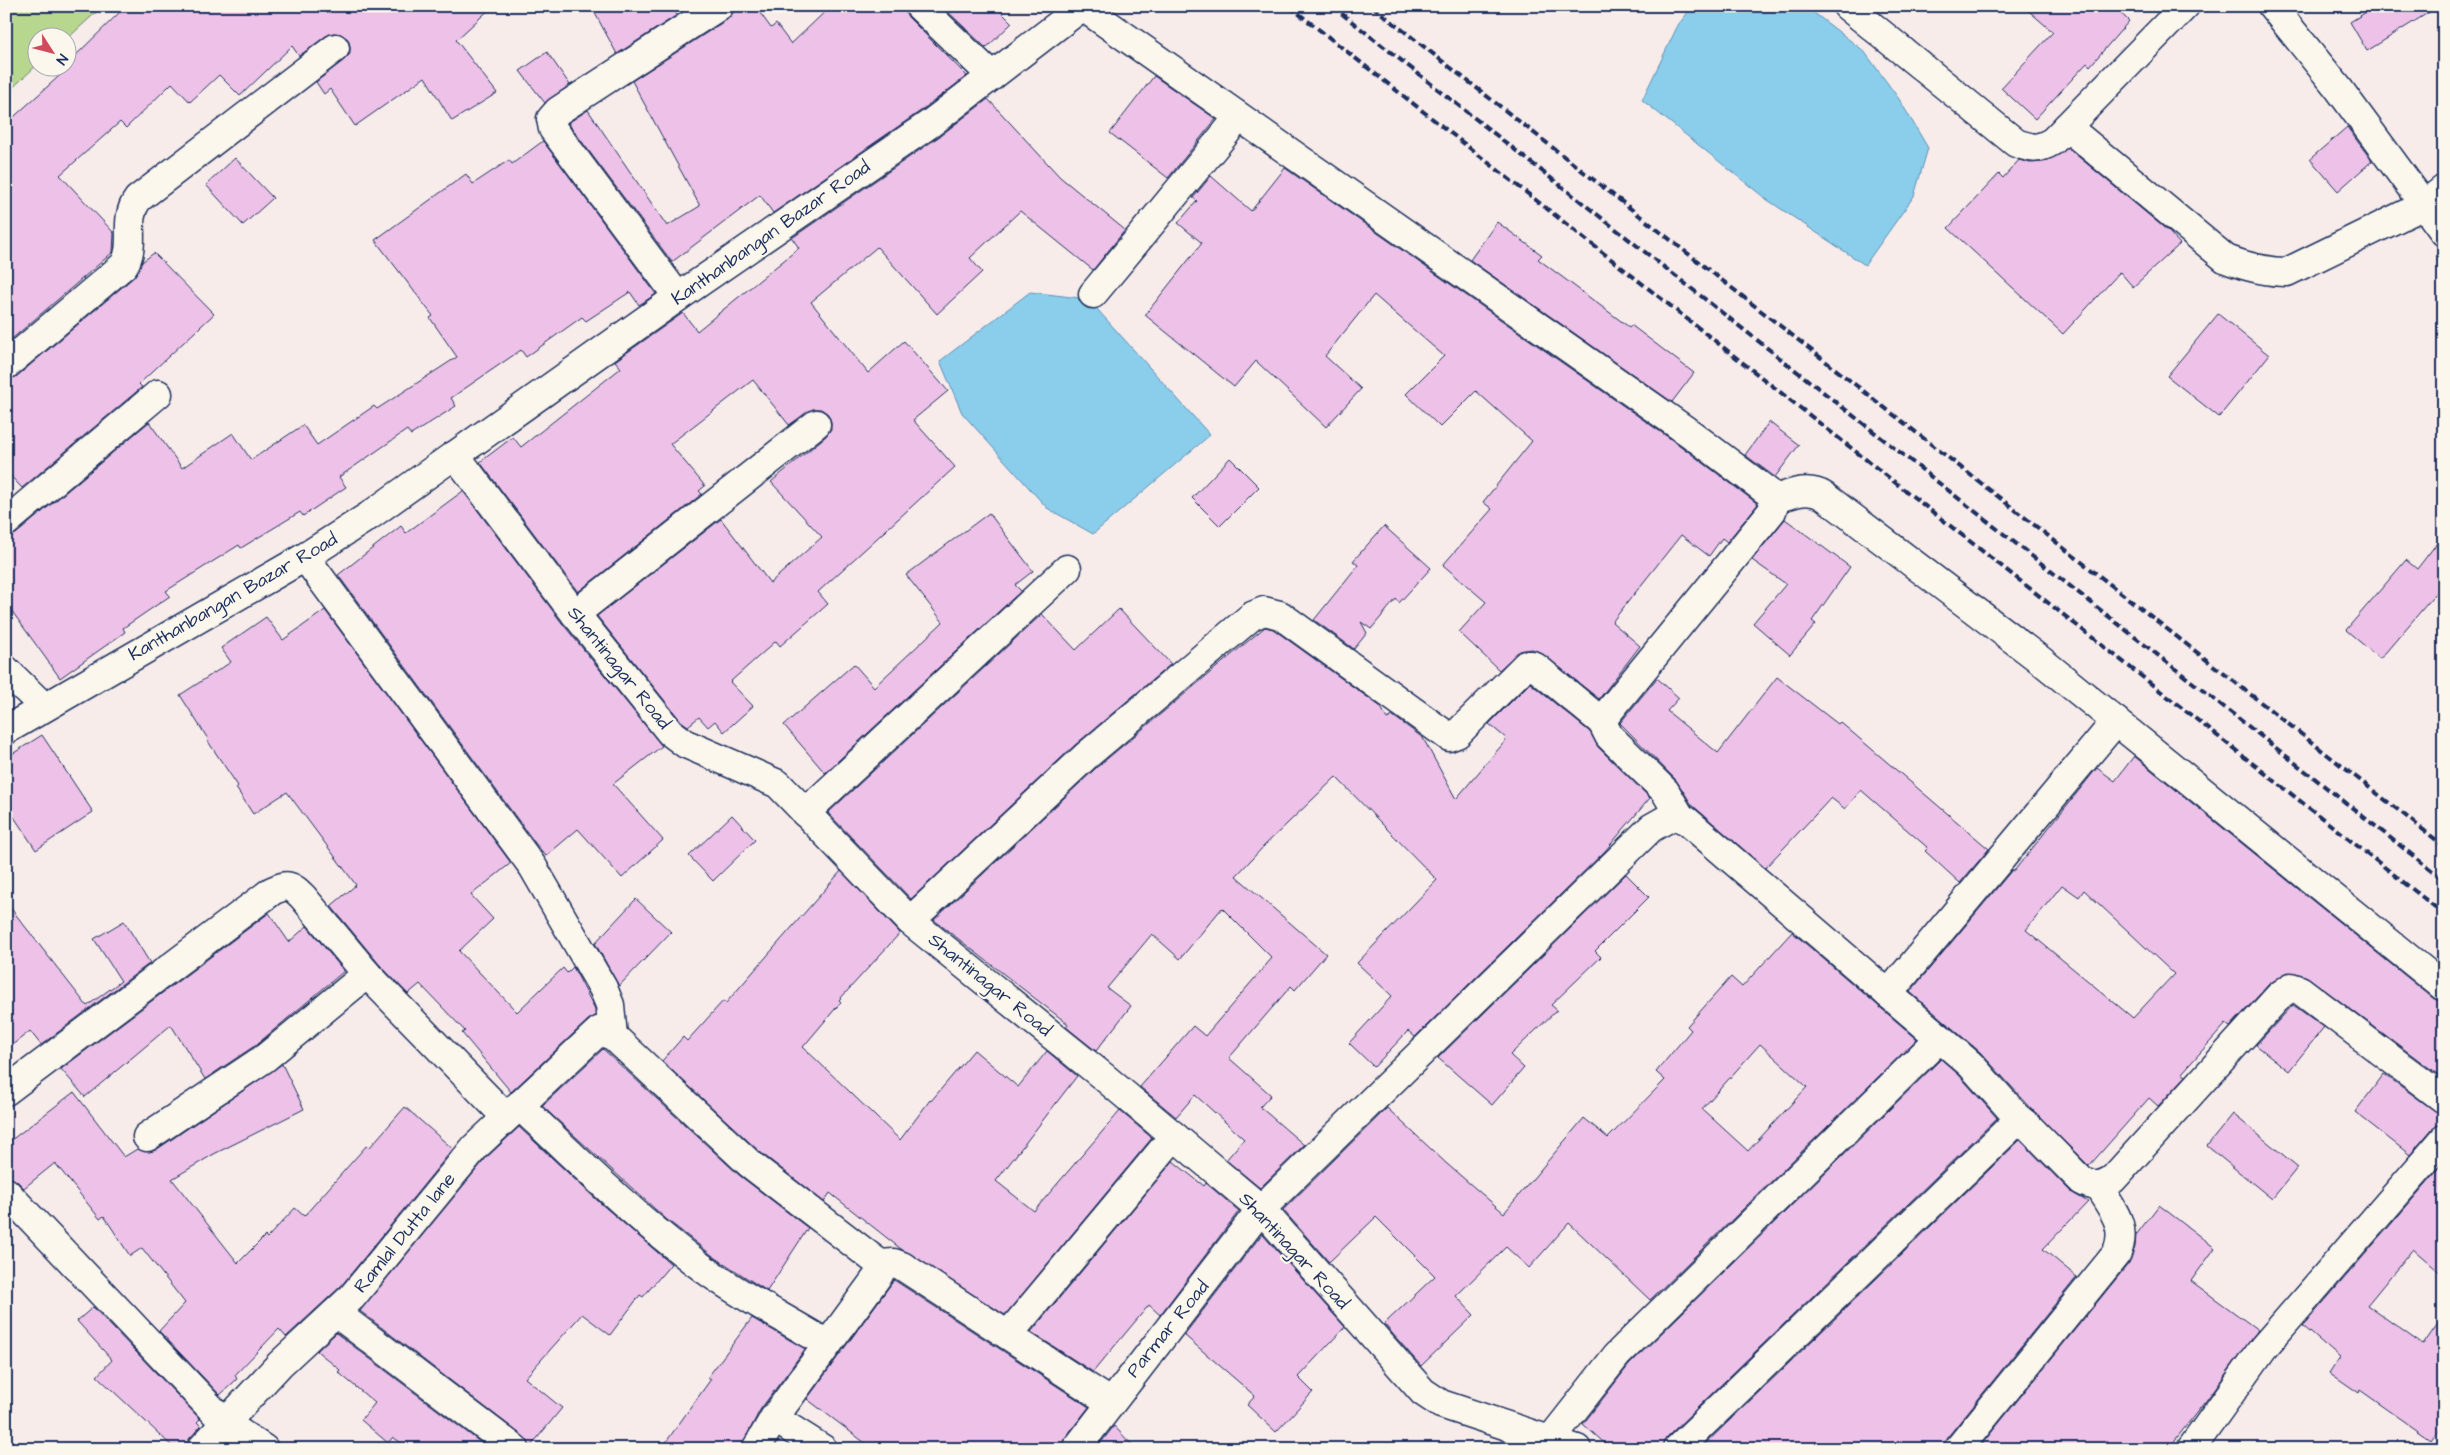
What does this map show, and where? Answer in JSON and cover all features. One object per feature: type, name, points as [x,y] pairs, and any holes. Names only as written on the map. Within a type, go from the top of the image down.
[{"type":"street","points":[[678,297],[554,129],[551,120],[558,111],[719,6]]},
{"type":"street","points":[[919,6],[992,76]]},
{"type":"street","points":[[1083,6],[1690,434],[1768,492],[1773,500],[1774,506],[1772,511],[1602,722]]},
{"type":"street","name":"Kanthanbangan Bazar Road","points":[[6,730],[305,557],[369,516],[678,297],[931,122],[1083,6]]},
{"type":"street","points":[[1847,6],[2016,143],[2029,148],[2042,148],[2053,141],[2184,6]]},
{"type":"street","points":[[2272,6],[2339,89],[2434,197],[2444,232]]},
{"type":"street","points":[[6,365],[124,265],[129,250],[130,214],[138,198],[335,48]]},
{"type":"street","points":[[1093,294],[1238,117]]},
{"type":"street","points":[[2067,127],[2226,259],[2254,269],[2287,272],[2434,197]]},
{"type":"street","points":[[6,522],[158,394]]},
{"type":"street","points":[[575,614],[816,424]]},
{"type":"street","name":"Shantinagar Road","points":[[456,456],[575,614],[670,732],[686,744],[774,781],[910,921],[1261,1209],[1423,1392],[1441,1404],[1551,1439],[1576,1449]]},
{"type":"street","points":[[1773,500],[1806,490],[1815,490],[1824,496],[2032,653],[2444,988]]},
{"type":"street","points":[[305,557],[534,867],[604,988],[610,1005],[613,1036],[750,1164],[880,1264],[894,1263],[902,1266],[1110,1402]]},
{"type":"street","points":[[805,813],[1067,569]]},
{"type":"street","points":[[910,921],[1086,756],[1252,616],[1264,610],[1280,615],[1449,737],[1457,734],[1526,665],[1532,665],[1538,669],[1602,722],[1609,736],[1665,791],[1681,818],[1940,1038],[1987,1081],[2020,1120],[2082,1181],[2092,1186],[2098,1186],[2113,1179],[2280,995],[2291,987],[2300,990],[2444,1099]]},
{"type":"street","points":[[6,670],[44,707]]},
{"type":"street","points":[[1888,994],[2116,720]]},
{"type":"street","name":"Parmar Road","points":[[1076,1449],[1110,1402],[1261,1209],[1651,828],[1674,815],[1681,818]]},
{"type":"street","points":[[6,1091],[272,891],[285,885],[293,887],[367,974],[512,1111],[638,1217],[707,1271],[828,1344]]},
{"type":"street","points":[[147,1137],[265,1058],[367,974]]},
{"type":"street","name":"Ramlal Dutta lane","points":[[201,1449],[280,1364],[336,1313],[378,1267],[475,1147],[599,1031],[613,1036]]},
{"type":"street","points":[[1551,1439],[1617,1355],[1940,1038]]},
{"type":"street","points":[[1678,1449],[1990,1146],[2020,1120]]},
{"type":"street","points":[[1008,1336],[1174,1136]]},
{"type":"street","points":[[2191,1449],[2263,1348],[2444,1139]]},
{"type":"street","points":[[1958,1449],[2117,1253],[2122,1241],[2120,1223],[2098,1186]]},
{"type":"street","points":[[6,1192],[225,1423],[264,1449]]},
{"type":"street","points":[[756,1449],[774,1418],[880,1273],[880,1264]]},
{"type":"street","points":[[336,1313],[515,1449]]},
{"type":"street","points":[[774,1418],[823,1449]]},
{"type":"green space","points":[[6,6],[103,6],[78,29],[28,28],[28,73],[6,94]]},
{"type":"water","points":[[1693,6],[1805,6],[1864,51],[1899,99],[1928,148],[1914,196],[1865,265],[1766,199],[1642,100],[1678,25]]},
{"type":"water","points":[[1030,292],[1088,299],[1210,435],[1093,534],[1047,508],[962,413],[940,361]]},
{"type":"building","points":[[126,6],[493,6],[456,40],[497,93],[452,121],[425,77],[355,126],[330,89],[324,94],[316,82],[350,54],[348,39],[341,34],[333,33],[299,56],[292,46],[240,96],[219,75],[190,102],[172,83],[126,128],[120,122],[60,175],[114,233],[113,252],[6,344],[6,124],[57,78],[78,78],[78,53]]},
{"type":"building","points":[[591,6],[672,6],[677,15],[617,54]]},
{"type":"building","points":[[734,6],[755,6],[771,28],[776,24],[791,44],[831,6],[904,6],[908,17],[967,76],[922,110],[773,213],[760,195],[672,262],[568,123],[588,110],[667,226],[700,206],[632,81],[728,19],[733,13]]},
{"type":"building","points":[[942,6],[995,6],[1012,23],[986,48]]},
{"type":"building","points":[[2023,6],[2113,6],[2129,21],[2090,66],[2087,63],[2035,119],[2001,88],[2053,32]]},
{"type":"building","points":[[2376,6],[2439,6],[2367,51],[2350,22]]},
{"type":"building","points":[[547,52],[570,85],[545,103],[520,71]]},
{"type":"building","points":[[1154,76],[1216,119],[1168,178],[1110,133]]},
{"type":"building","points":[[988,99],[1060,177],[1125,230],[1093,270],[1020,211],[970,258],[982,272],[937,314],[877,247],[811,302],[868,373],[904,341],[948,391],[913,420],[955,467],[818,592],[828,604],[780,646],[776,641],[730,682],[753,706],[724,732],[715,721],[708,727],[699,717],[688,726],[681,721],[597,616],[721,519],[770,583],[822,537],[771,482],[826,436],[831,429],[828,414],[821,409],[813,409],[789,425],[753,380],[670,444],[705,486],[699,491],[702,494],[578,592],[480,462],[513,437],[521,447],[621,368],[615,361],[683,313],[697,331],[799,248],[792,238],[940,136]]},
{"type":"building","points":[[2347,127],[2372,161],[2338,191],[2310,159]]},
{"type":"building","points":[[543,141],[656,294],[639,305],[630,292],[586,321],[582,317],[526,357],[521,350],[451,398],[456,406],[411,435],[407,430],[339,477],[346,487],[303,516],[300,512],[241,548],[239,545],[166,591],[170,596],[123,628],[125,632],[60,678],[6,603],[6,537],[16,534],[149,422],[182,468],[233,433],[251,460],[303,425],[317,445],[374,406],[377,409],[457,357],[430,318],[433,316],[375,240],[466,174],[473,184],[509,160],[512,164]]},
{"type":"building","points":[[2068,148],[2168,231],[2180,244],[2133,287],[2120,272],[2063,334],[1948,228],[1999,174],[2003,178],[2019,160],[2030,163],[2044,162]]},
{"type":"building","points":[[235,158],[273,198],[243,225],[206,185]]},
{"type":"building","points":[[1285,168],[1682,447],[1758,504],[1727,542],[1722,538],[1709,556],[1681,535],[1612,622],[1640,646],[1599,699],[1540,652],[1532,649],[1520,651],[1499,670],[1459,632],[1486,602],[1443,565],[1492,509],[1483,502],[1532,441],[1476,391],[1440,427],[1406,394],[1444,356],[1374,295],[1325,356],[1361,389],[1326,427],[1256,361],[1234,387],[1145,315],[1202,243],[1178,223],[1197,201],[1193,198],[1211,176],[1251,211]]},
{"type":"building","points":[[1497,222],[1542,255],[1538,259],[1629,327],[1631,325],[1694,373],[1672,402],[1470,260]]},
{"type":"building","points":[[154,253],[214,314],[139,384],[142,387],[22,488],[6,471],[6,380],[16,377],[134,277],[142,262]]},
{"type":"building","points":[[2218,314],[2269,355],[2219,417],[2167,376]]},
{"type":"building","points":[[1769,422],[1799,445],[1775,477],[1745,455]]},
{"type":"building","points":[[1230,458],[1259,487],[1220,526],[1192,498]]},
{"type":"building","points":[[463,491],[562,623],[662,746],[613,784],[663,840],[622,878],[578,829],[546,856],[338,575],[401,526],[406,533]]},
{"type":"building","points":[[989,513],[1033,571],[1015,585],[1021,591],[825,773],[784,725],[854,664],[874,687],[943,622],[906,575]]},
{"type":"building","points":[[1785,519],[1850,567],[1812,621],[1816,624],[1790,655],[1753,623],[1786,584],[1752,560]]},
{"type":"building","points":[[1384,526],[1431,568],[1399,603],[1396,599],[1371,629],[1361,622],[1367,633],[1354,649],[1314,620],[1358,565],[1353,561]]},
{"type":"building","points":[[2444,534],[2444,584],[2380,659],[2346,630],[2406,560],[2417,569]]},
{"type":"building","points":[[1119,609],[1171,664],[1075,745],[911,899],[828,813],[1042,614],[1076,650]]},
{"type":"building","points":[[325,610],[511,863],[471,895],[493,919],[459,951],[517,1012],[563,968],[567,973],[573,967],[595,1009],[595,1016],[588,1020],[511,1092],[462,1033],[465,1031],[420,984],[408,994],[379,964],[331,906],[356,885],[287,792],[253,814],[236,788],[238,786],[180,695],[231,662],[221,648],[266,617],[283,640]]},
{"type":"building","points":[[1265,627],[1273,629],[1381,707],[1387,719],[1393,716],[1423,738],[1456,799],[1507,739],[1489,724],[1530,683],[1590,732],[1598,747],[1650,798],[1605,851],[1415,1037],[1408,1031],[1374,1067],[1349,1043],[1392,996],[1357,963],[1437,880],[1336,777],[1265,845],[1236,876],[1326,954],[1295,990],[1291,986],[1229,1058],[1271,1095],[1260,1107],[1304,1145],[1260,1188],[1226,1160],[1244,1139],[1195,1095],[1176,1117],[1140,1087],[1193,1026],[1205,1036],[1272,958],[1222,908],[1180,959],[1152,934],[1107,988],[1131,1006],[1096,1051],[1066,1027],[1068,1024],[934,920],[1096,768]]},
{"type":"building","points":[[1777,677],[1838,724],[1840,722],[1989,849],[1960,883],[1925,851],[1928,848],[1861,790],[1845,809],[1831,798],[1765,868],[1692,805],[1676,780],[1620,723],[1657,678],[1679,698],[1667,711],[1718,753]]},
{"type":"building","points":[[42,735],[93,812],[36,850],[6,805],[6,758]]},
{"type":"building","points":[[2134,756],[2434,999],[2444,1002],[2444,1079],[2309,978],[2288,972],[2269,984],[2230,1027],[2226,1024],[2182,1073],[2186,1076],[2158,1106],[2149,1098],[2089,1166],[2031,1108],[1980,1052],[1910,992],[2012,870],[2014,871],[2097,768],[2115,781]],"holes":[[[2062,885],[2079,897],[2084,890],[2174,974],[2133,1018],[2026,930]]]},
{"type":"building","points":[[732,815],[755,840],[713,881],[689,856]]},
{"type":"building","points":[[841,871],[900,933],[839,1000],[841,1002],[803,1047],[900,1140],[930,1100],[974,1050],[1018,1087],[1047,1051],[1077,1076],[996,1181],[1034,1211],[1120,1111],[1152,1138],[1005,1315],[901,1249],[830,1193],[824,1202],[760,1152],[662,1061],[683,1037],[687,1041],[723,1001],[726,1003]]},
{"type":"building","points":[[1626,874],[1649,897],[1595,951],[1601,957],[1551,1005],[1557,1010],[1510,1055],[1524,1068],[1492,1105],[1438,1058]]},
{"type":"building","points":[[636,899],[671,932],[619,986],[595,943]]},
{"type":"building","points":[[6,902],[87,1006],[121,981],[94,939],[124,921],[150,963],[41,1045],[30,1031],[6,1050]]},
{"type":"building","points":[[269,913],[289,942],[307,926],[344,971],[256,1045],[205,1079],[171,1025],[85,1097],[61,1069]]},
{"type":"building","points":[[1792,932],[1917,1039],[1650,1300],[1569,1223],[1529,1268],[1506,1247],[1456,1296],[1474,1315],[1421,1366],[1384,1324],[1435,1276],[1376,1217],[1329,1262],[1283,1210],[1387,1108],[1447,1164],[1504,1213],[1584,1118],[1608,1138],[1665,1080],[1656,1072],[1691,1030],[1687,1026],[1731,977],[1742,987]],"holes":[[[1760,1044],[1807,1087],[1748,1151],[1702,1109]]]},
{"type":"building","points":[[2293,1005],[2324,1027],[2289,1071],[2256,1045]]},
{"type":"building","points":[[603,1049],[739,1175],[808,1228],[767,1291],[713,1256],[666,1219],[542,1106]]},
{"type":"building","points":[[1941,1059],[1959,1075],[1997,1118],[1666,1438],[1662,1449],[1611,1449],[1583,1424],[1629,1365]]},
{"type":"building","points":[[282,1064],[304,1109],[214,1154],[172,1179],[238,1263],[265,1236],[267,1238],[295,1208],[304,1216],[367,1145],[370,1147],[405,1107],[453,1149],[341,1286],[286,1337],[279,1329],[235,1375],[237,1379],[220,1395],[159,1331],[185,1303],[142,1248],[130,1256],[104,1216],[100,1219],[55,1163],[24,1188],[17,1181],[6,1177],[6,1144],[74,1092],[124,1157],[137,1149],[149,1152],[156,1150]]},
{"type":"building","points":[[2384,1074],[2435,1111],[2444,1114],[2444,1124],[2432,1129],[2410,1155],[2355,1112]]},
{"type":"building","points":[[2233,1114],[2298,1167],[2272,1199],[2207,1146]]},
{"type":"building","points":[[519,1127],[599,1202],[671,1264],[643,1297],[640,1295],[610,1335],[582,1314],[525,1378],[562,1408],[530,1447],[524,1437],[360,1311],[486,1158]]},
{"type":"building","points":[[2020,1140],[2071,1192],[2088,1202],[2043,1249],[2077,1277],[1946,1439],[1943,1449],[1700,1449]]},
{"type":"building","points":[[1173,1161],[1204,1186],[1206,1183],[1239,1211],[1160,1315],[1149,1305],[1093,1372],[1031,1332]]},
{"type":"building","points":[[2444,1163],[2444,1276],[2413,1249],[2367,1305],[2423,1345],[2444,1315],[2444,1422],[2431,1440],[2360,1390],[2359,1393],[2330,1373],[2340,1358],[2303,1326]]},
{"type":"building","points":[[2159,1205],[2215,1248],[2191,1281],[2258,1330],[2208,1398],[2168,1449],[1978,1449],[2129,1263],[2135,1247],[2136,1235]]},
{"type":"building","points":[[1262,1234],[1345,1327],[1298,1377],[1313,1392],[1276,1432],[1247,1405],[1255,1396],[1184,1335]]},
{"type":"building","points":[[894,1280],[1089,1407],[1064,1439],[1061,1449],[873,1449],[807,1399]]},
{"type":"building","points":[[93,1307],[200,1419],[197,1422],[201,1426],[189,1439],[186,1449],[175,1449],[97,1376],[112,1360],[77,1321]]},
{"type":"building","points":[[752,1318],[805,1349],[760,1410],[740,1449],[661,1449],[711,1379],[708,1377]]},
{"type":"building","points":[[336,1333],[489,1449],[409,1449],[393,1437],[388,1443],[361,1420],[375,1403],[338,1372],[340,1370],[317,1351]]},
{"type":"building","points":[[1114,1426],[1136,1449],[1096,1449]]},
{"type":"railway","points":[[1289,6],[2444,914]]},
{"type":"railway","points":[[1332,6],[2444,880]]},
{"type":"railway","points":[[1372,6],[2444,846]]}]
